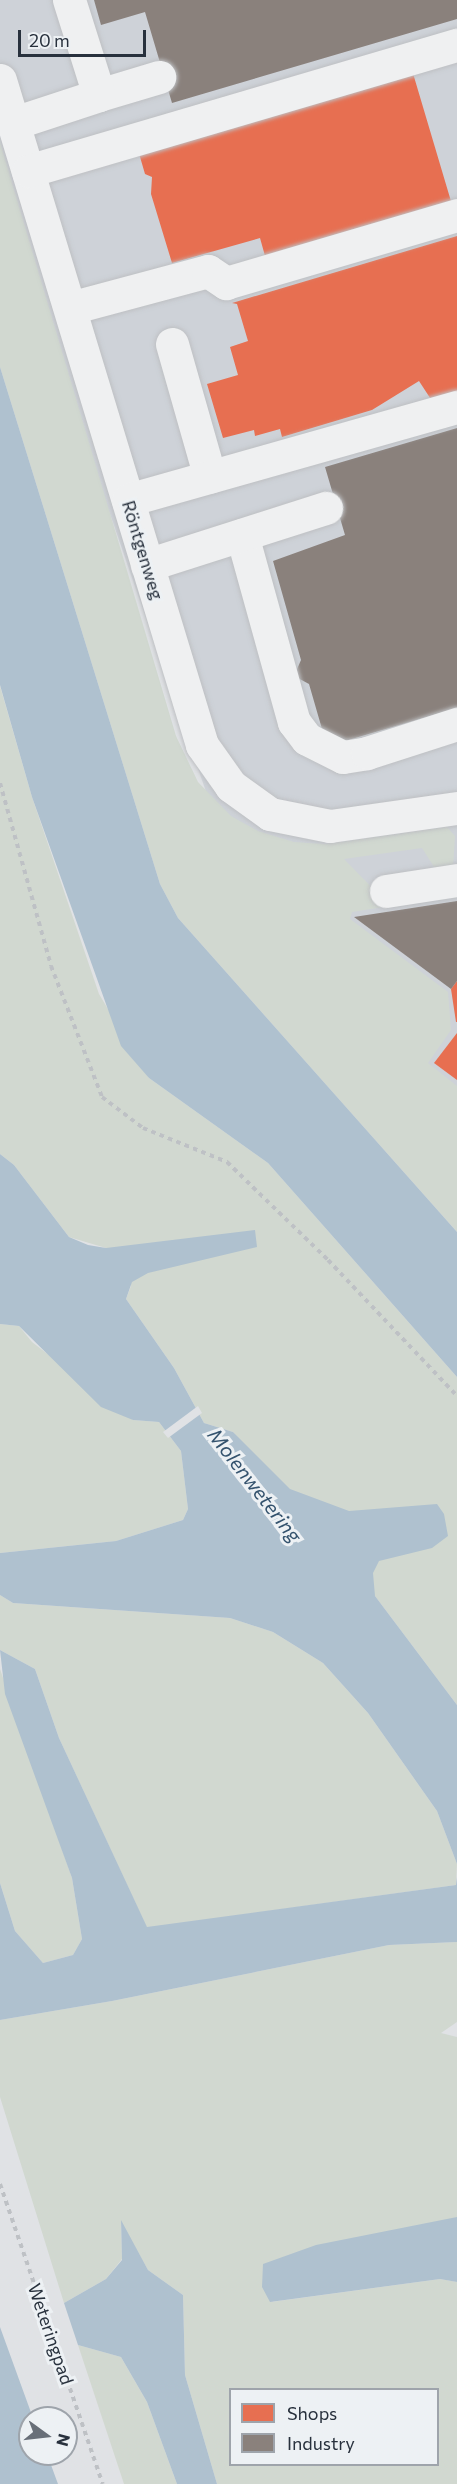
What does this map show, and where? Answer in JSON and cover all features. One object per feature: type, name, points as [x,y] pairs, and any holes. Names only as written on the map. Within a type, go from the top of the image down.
[{"type":"street","points":[[69,0],[99,95]]},
{"type":"street","points":[[28,171],[457,45]]},
{"type":"street","points":[[14,123],[159,77]]},
{"type":"street","name":"Röntgenweg","points":[[0,80],[202,745],[231,786],[270,814],[330,826],[457,808]]},
{"type":"street","points":[[70,308],[208,271],[226,283],[457,215]]},
{"type":"street","points":[[172,344],[210,477]]},
{"type":"street","points":[[128,500],[457,407]]},
{"type":"street","points":[[147,565],[326,508]]},
{"type":"street","points":[[242,535],[294,722],[307,739],[343,757],[457,724]]},
{"type":"street","points":[[386,891],[457,880]]},
{"type":"path","points":[[0,783],[51,966],[102,1098],[142,1128],[227,1162],[328,1260],[457,1396]]},
{"type":"path","name":"Weteringpad","points":[[0,2184],[103,2484]]},
{"type":"shaded area","points":[[0,0],[457,0],[457,1167],[212,809],[0,196]]},
{"type":"shaded area","points":[[0,142],[176,736],[198,782],[231,816],[258,831],[294,842],[325,844],[447,827],[455,836],[453,869],[436,870],[422,848],[344,859],[390,906],[352,912],[350,919],[448,992],[451,1030],[428,1063],[457,1086],[457,1232],[178,918],[160,884],[0,367]]},
{"type":"shaded area","points":[[0,686],[32,797],[99,994],[149,1078],[268,1163],[457,1377],[457,1705],[375,1596],[233,1432],[204,1423],[174,1368],[126,1299],[131,1286],[106,1248],[69,1237],[14,1165],[0,1154]]},
{"type":"shaded area","points":[[0,1324],[19,1326],[32,1342],[133,1420],[159,1422],[181,1451],[188,1509],[183,1520],[116,1541],[0,1553]]},
{"type":"shaded area","points":[[0,1595],[13,1603],[230,1618],[273,1632],[323,1663],[368,1713],[437,1811],[457,1864],[456,1885],[147,1928],[59,1738],[35,1669],[0,1650]]},
{"type":"shaded area","points":[[0,1669],[72,1878],[82,1939],[73,1955],[43,1963],[15,1931],[0,1883]]},
{"type":"shaded area","points":[[457,1942],[457,2022],[441,2033],[457,2037],[457,2217],[271,2302],[440,2279],[457,2282],[457,2484],[217,2484],[185,2375],[183,2295],[148,2270],[121,2222],[122,2259],[106,2279],[64,2303],[0,2097],[0,2020],[112,2001],[389,1945]]},
{"type":"shaded area","points":[[78,2345],[121,2357],[147,2402],[177,2484],[124,2484]]},
{"type":"water","points":[[0,367],[160,884],[178,918],[457,1232],[457,1377],[268,1163],[149,1078],[121,1046],[32,797],[0,685]]},
{"type":"water","name":"Molenwetering","points":[[0,1154],[14,1165],[69,1237],[88,1245],[106,1248],[255,1230],[257,1247],[148,1273],[132,1282],[126,1299],[174,1368],[204,1423],[233,1432],[290,1489],[349,1511],[437,1504],[444,1514],[448,1536],[432,1548],[379,1561],[373,1573],[375,1596],[457,1705],[457,1864],[437,1811],[368,1713],[323,1663],[273,1632],[230,1618],[13,1603],[0,1595],[0,1553],[116,1541],[183,1520],[188,1509],[181,1451],[159,1422],[133,1420],[101,1407],[19,1326],[0,1324]]},
{"type":"water","points":[[0,1650],[35,1669],[59,1738],[147,1927],[456,1885],[457,1877],[457,1942],[389,1945],[112,2001],[0,2020],[0,1883],[15,1931],[43,1963],[73,1955],[82,1939],[72,1878],[5,1694]]},
{"type":"water","points":[[457,2217],[457,2282],[440,2279],[270,2302],[262,2287],[263,2264],[316,2245]]},
{"type":"water","points":[[121,2220],[148,2270],[183,2295],[185,2375],[217,2484],[177,2484],[147,2402],[121,2357],[78,2345],[64,2303],[106,2279],[122,2260]]},
{"type":"water","points":[[0,2327],[29,2406],[18,2406],[18,2466],[51,2466],[58,2484],[0,2484]]},
{"type":"pier","points":[[198,1406],[202,1413],[168,1438],[163,1432]]},
{"type":"building: Shops","points":[[412,70],[453,208],[267,263],[260,238],[172,263],[151,194],[152,177],[145,174],[138,150]]},
{"type":"building: Shops","points":[[457,236],[457,397],[434,404],[419,381],[372,410],[282,437],[280,429],[255,436],[254,430],[223,438],[207,384],[238,375],[230,347],[248,341],[237,304],[232,303]]},
{"type":"building: Shops","points":[[457,981],[457,1022],[456,1022],[451,989]]},
{"type":"building: Shops","points":[[457,1033],[457,1080],[434,1063]]},
{"type":"building: Industry","points":[[94,0],[457,0],[457,19],[172,103],[145,12],[101,25]]},
{"type":"building: Industry","points":[[457,428],[457,708],[345,741],[322,729],[309,684],[294,676],[301,660],[273,561],[345,535],[325,467]]},
{"type":"building: Industry","points":[[457,901],[457,981],[451,989],[354,917]]}]
